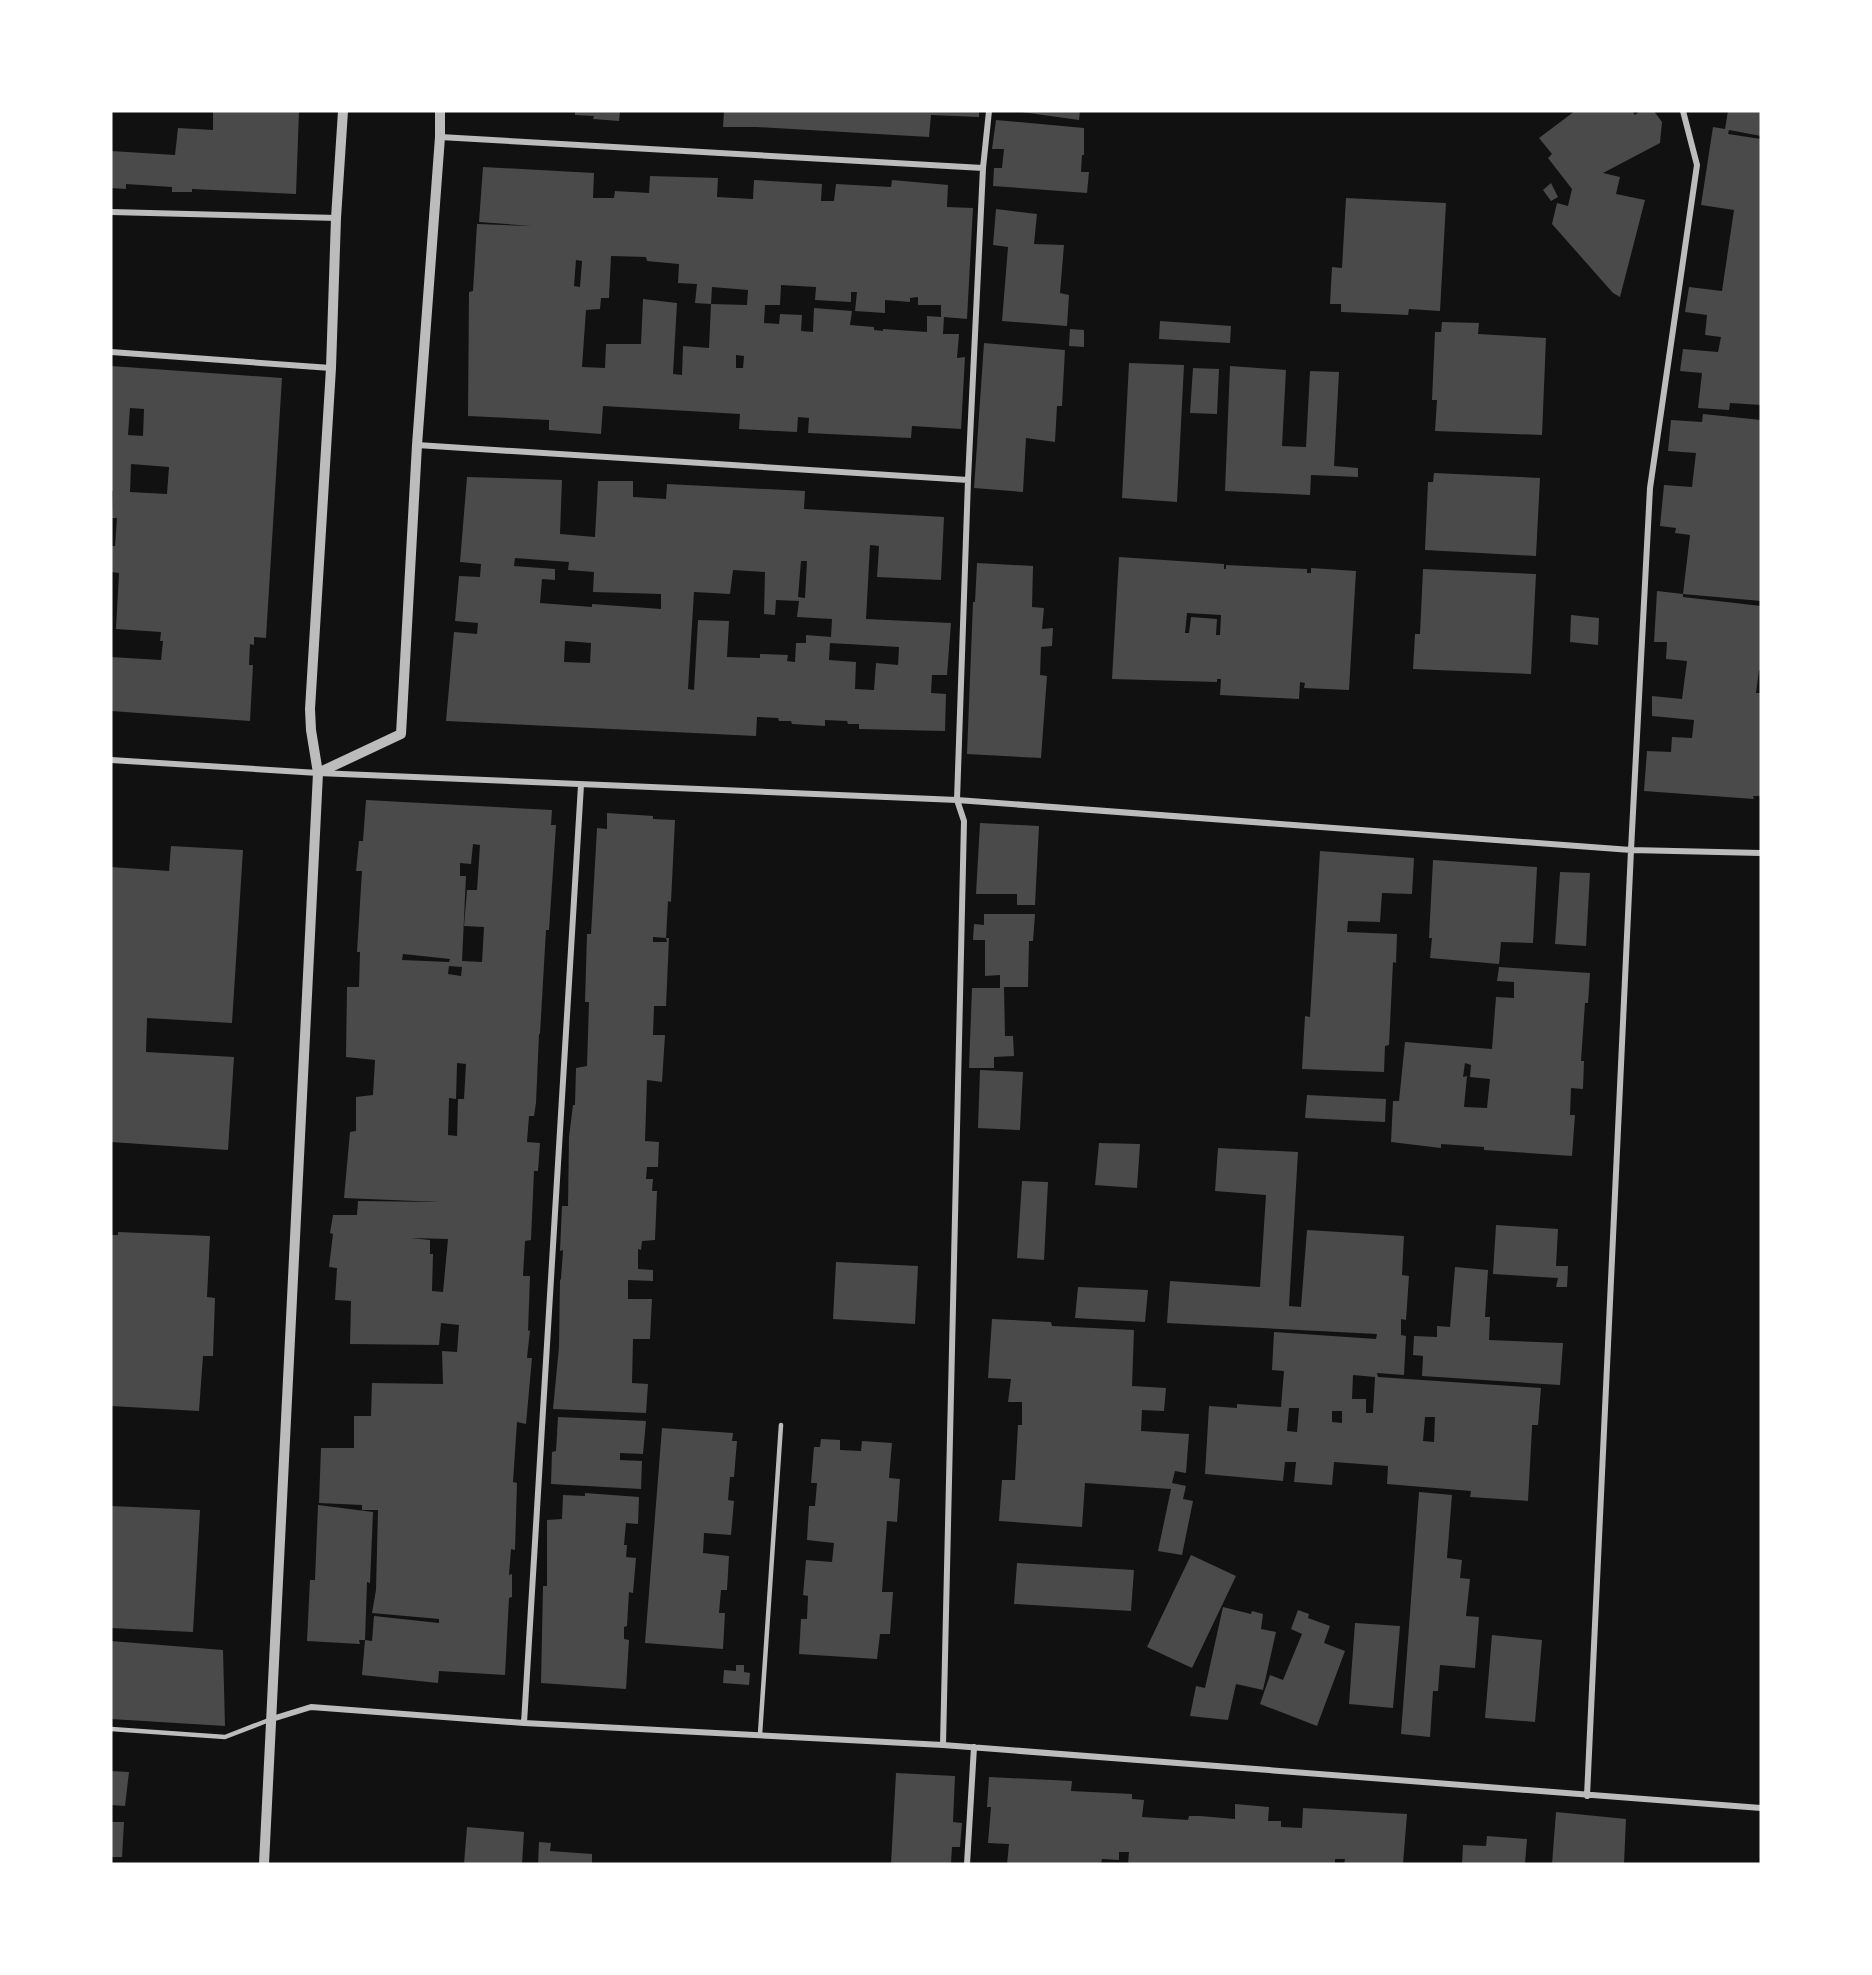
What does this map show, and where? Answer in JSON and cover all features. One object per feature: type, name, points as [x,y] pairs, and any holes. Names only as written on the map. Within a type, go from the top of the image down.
[{"type":"street","points":[[264,1864],[318,773],[310,730],[310,709],[331,368],[336,218],[343,111]]},
{"type":"street","points":[[318,773],[401,735],[417,445],[440,111]]},
{"type":"street","points":[[943,1744],[964,821],[957,800],[968,480],[983,168],[989,111]]},
{"type":"street","points":[[1587,1796],[1650,488],[1697,165],[1683,111]]},
{"type":"street","points":[[440,137],[983,168]]},
{"type":"street","points":[[111,212],[336,218]]},
{"type":"street","points":[[111,352],[331,368]]},
{"type":"street","points":[[417,445],[968,480]]},
{"type":"street","points":[[111,760],[318,773],[957,800],[1631,850],[1761,853]]},
{"type":"street","points":[[524,1723],[581,785]]},
{"type":"street","points":[[272,1719],[311,1707],[524,1723],[943,1744],[1761,1808]]},
{"type":"street","points":[[967,1864],[974,1747]]},
{"type":"lane","points":[[760,1734],[781,1425]]},
{"type":"lane","points":[[111,1729],[225,1737],[272,1719]]},
{"type":"building","points":[[213,111],[299,111],[296,194],[192,189],[192,192],[172,192],[172,187],[126,184],[126,189],[111,188],[111,151],[175,155],[178,128],[213,130]]},
{"type":"building","points":[[575,111],[620,111],[619,121],[575,115]]},
{"type":"building","points":[[724,111],[979,111],[979,117],[931,115],[929,137],[723,127]]},
{"type":"building","points":[[1015,111],[1080,111],[1079,120]]},
{"type":"building","points":[[1575,111],[1632,111],[1635,115],[1640,111],[1654,111],[1662,122],[1660,143],[1603,173],[1620,177],[1616,194],[1645,200],[1620,297],[1613,293],[1552,224],[1557,203],[1568,206],[1572,189],[1548,158],[1552,154],[1539,138]]},
{"type":"building","points":[[1728,111],[1761,111],[1761,136],[1729,130],[1728,134],[1761,139],[1761,405],[1730,403],[1729,410],[1698,408],[1702,373],[1680,371],[1683,349],[1718,352],[1721,337],[1705,335],[1707,315],[1685,312],[1689,287],[1722,291],[1734,210],[1701,205],[1713,127],[1725,129]]},
{"type":"building","points":[[996,120],[1084,128],[1084,155],[1082,155],[1081,172],[1089,172],[1087,193],[993,186],[994,168],[1002,168],[1004,149],[992,149]]},
{"type":"building","points":[[483,167],[594,173],[593,198],[614,198],[615,191],[649,193],[650,176],[718,178],[717,197],[753,199],[754,180],[822,184],[821,201],[834,201],[836,184],[891,187],[892,180],[948,185],[947,207],[973,208],[967,319],[944,317],[943,334],[959,334],[957,358],[965,357],[961,429],[912,426],[911,438],[808,433],[809,418],[798,417],[797,432],[739,429],[740,414],[603,406],[601,434],[549,430],[549,420],[468,416],[469,292],[473,291],[477,224],[532,226],[479,222]],"holes":[[[611,256],[646,257],[647,261],[679,264],[678,283],[697,284],[695,303],[711,304],[709,348],[683,346],[682,375],[673,374],[677,303],[643,299],[641,344],[606,344],[605,368],[582,367],[586,310],[600,309],[601,298],[609,298]],[[576,260],[582,261],[580,287],[574,286]],[[781,285],[816,287],[815,300],[851,302],[851,292],[857,292],[855,311],[885,313],[885,300],[910,302],[910,298],[918,297],[918,305],[941,305],[941,317],[927,316],[927,332],[883,329],[883,331],[874,330],[874,327],[850,325],[852,311],[814,308],[813,332],[801,331],[802,315],[780,314],[779,324],[764,323],[765,305],[780,305]],[[712,287],[748,290],[747,305],[711,304]],[[736,355],[744,356],[743,368],[736,368]]]},
{"type":"building","points":[[1551,183],[1558,197],[1551,201],[1543,190]]},
{"type":"building","points":[[1346,198],[1446,203],[1440,311],[1409,309],[1408,315],[1341,312],[1341,304],[1330,304],[1332,267],[1342,268]]},
{"type":"building","points":[[996,209],[1037,214],[1034,244],[1064,245],[1060,293],[1069,295],[1067,326],[1002,321],[1008,247],[993,245]]},
{"type":"building","points":[[1160,321],[1231,326],[1230,343],[1159,339]]},
{"type":"building","points":[[1442,322],[1479,323],[1478,334],[1546,338],[1542,435],[1435,431],[1437,400],[1432,400],[1435,332],[1441,332]]},
{"type":"building","points":[[1070,329],[1084,330],[1084,347],[1069,346]]},
{"type":"building","points":[[984,343],[1065,350],[1062,406],[1057,406],[1055,442],[1026,438],[1023,492],[974,488]]},
{"type":"building","points":[[1129,363],[1184,365],[1177,502],[1122,498]]},
{"type":"building","points":[[111,366],[282,378],[266,638],[254,637],[254,645],[250,644],[249,665],[253,665],[250,721],[111,711],[111,657],[161,660],[163,641],[160,641],[161,632],[116,629],[119,573],[111,572],[111,546],[115,546],[117,518],[112,518],[113,491],[111,491]],"holes":[[[130,408],[144,409],[143,436],[128,435]],[[131,464],[169,467],[167,494],[130,492]]]},
{"type":"building","points":[[1230,366],[1286,370],[1282,446],[1306,447],[1310,371],[1339,372],[1334,466],[1358,468],[1358,477],[1311,475],[1310,495],[1225,491]]},
{"type":"building","points":[[1193,368],[1219,369],[1217,414],[1190,413]]},
{"type":"building","points":[[1703,414],[1761,420],[1761,601],[1683,594],[1690,535],[1675,533],[1676,528],[1660,526],[1664,485],[1692,487],[1696,453],[1668,451],[1671,420],[1702,422]]},
{"type":"building","points":[[1434,473],[1540,478],[1536,556],[1425,550],[1428,482],[1433,482]]},
{"type":"building","points":[[467,477],[562,480],[560,534],[595,537],[598,481],[633,481],[633,497],[666,499],[667,484],[805,491],[804,509],[944,517],[941,580],[877,577],[879,546],[870,545],[866,619],[951,623],[947,675],[932,675],[931,693],[946,694],[945,731],[859,729],[859,724],[848,724],[847,721],[825,720],[825,726],[792,724],[791,721],[779,721],[778,718],[757,717],[756,736],[446,721],[454,632],[477,634],[478,623],[455,621],[459,576],[480,577],[481,564],[460,562]],"holes":[[[515,558],[569,562],[568,570],[594,572],[593,592],[661,594],[661,609],[540,603],[542,579],[555,580],[555,569],[514,566]],[[801,561],[807,561],[805,598],[798,597]],[[733,570],[765,572],[764,614],[775,615],[776,600],[799,601],[797,617],[832,619],[831,637],[806,635],[806,643],[796,643],[795,662],[787,661],[788,655],[760,654],[760,658],[727,657],[729,621],[698,620],[694,690],[688,689],[694,592],[730,594]],[[565,641],[591,643],[590,663],[564,662]],[[830,643],[899,647],[898,665],[876,663],[874,690],[855,689],[856,662],[829,660]]]},
{"type":"building","points":[[1119,557],[1224,564],[1224,569],[1226,565],[1307,569],[1307,573],[1311,573],[1311,568],[1356,571],[1349,690],[1304,688],[1305,683],[1300,682],[1299,699],[1220,695],[1221,679],[1217,679],[1217,682],[1112,679]],"holes":[[[1187,613],[1221,615],[1220,635],[1216,635],[1217,619],[1191,617],[1189,633],[1185,633]]]},
{"type":"building","points":[[977,563],[1033,566],[1032,607],[1044,608],[1042,629],[1053,628],[1052,646],[1041,647],[1040,675],[1047,676],[1041,758],[967,754],[973,602],[975,602]]},
{"type":"building","points":[[1423,569],[1536,574],[1531,674],[1413,669],[1415,634],[1420,634]]},
{"type":"building","points":[[1657,591],[1683,594],[1683,597],[1761,606],[1761,671],[1759,670],[1756,693],[1761,693],[1761,796],[1753,796],[1754,799],[1644,791],[1647,751],[1671,752],[1672,737],[1692,738],[1694,720],[1652,716],[1652,696],[1682,699],[1687,661],[1666,659],[1667,642],[1654,642]]},
{"type":"building","points":[[1571,615],[1599,618],[1598,645],[1570,642]]},
{"type":"building","points":[[366,800],[552,810],[551,825],[556,825],[549,930],[546,930],[536,1103],[534,1116],[529,1116],[527,1142],[540,1143],[538,1171],[534,1171],[531,1240],[525,1241],[523,1276],[530,1276],[528,1331],[530,1330],[527,1358],[532,1358],[526,1424],[517,1422],[513,1482],[517,1483],[515,1550],[511,1549],[509,1575],[512,1574],[512,1597],[509,1598],[505,1675],[439,1671],[438,1683],[362,1675],[365,1640],[372,1641],[374,1616],[439,1623],[439,1619],[372,1613],[376,1590],[378,1510],[362,1510],[362,1505],[319,1503],[321,1448],[354,1448],[354,1416],[371,1416],[372,1383],[443,1384],[442,1351],[457,1352],[459,1325],[441,1323],[439,1345],[350,1344],[351,1301],[335,1300],[337,1268],[329,1267],[333,1215],[357,1215],[358,1201],[439,1202],[344,1198],[350,1132],[356,1131],[356,1097],[373,1095],[375,1060],[346,1057],[347,987],[359,987],[360,952],[357,952],[362,871],[356,871],[359,841],[363,841]],"holes":[[[473,844],[480,845],[477,890],[467,890],[464,926],[484,927],[482,962],[462,961],[466,876],[460,876],[460,863],[471,864]],[[403,954],[450,959],[449,962],[402,960]],[[449,966],[462,967],[461,976],[448,974]],[[457,1063],[466,1064],[464,1099],[458,1099],[457,1136],[448,1135],[449,1098],[456,1099]],[[411,1238],[448,1239],[443,1292],[432,1291],[433,1254],[430,1254],[430,1240]]]},
{"type":"building","points":[[607,813],[675,820],[671,902],[668,901],[666,938],[669,938],[666,1006],[654,1006],[653,1035],[665,1035],[662,1082],[647,1080],[645,1141],[659,1142],[658,1167],[647,1167],[646,1179],[653,1179],[652,1191],[657,1191],[655,1240],[642,1241],[641,1250],[638,1249],[638,1269],[653,1270],[653,1281],[628,1280],[628,1299],[652,1299],[650,1339],[633,1339],[632,1383],[648,1384],[646,1413],[553,1409],[559,1347],[563,1250],[560,1251],[562,1206],[568,1206],[569,1137],[573,1105],[575,1105],[576,1068],[587,1066],[589,1002],[585,1002],[587,934],[591,934],[597,828],[607,829]],"holes":[[[653,937],[666,938],[667,942],[653,942]]]},
{"type":"building","points":[[980,823],[1039,826],[1035,905],[1017,905],[1017,894],[976,894]]},
{"type":"building","points":[[171,846],[243,850],[232,1023],[147,1018],[146,1052],[234,1057],[228,1150],[111,1142],[111,867],[169,871]]},
{"type":"building","points":[[1320,851],[1414,858],[1412,894],[1382,893],[1380,922],[1348,921],[1347,932],[1397,934],[1396,963],[1393,962],[1389,1045],[1385,1046],[1384,1072],[1302,1069],[1305,1016],[1310,1017]]},
{"type":"building","points":[[1433,860],[1537,867],[1533,943],[1501,942],[1499,964],[1430,958]]},
{"type":"building","points":[[1560,872],[1590,873],[1586,946],[1555,944]]},
{"type":"building","points":[[984,914],[1035,914],[1033,941],[1029,941],[1028,987],[1004,987],[1005,1036],[1013,1036],[1014,1056],[994,1057],[994,1068],[969,1068],[972,988],[1000,988],[1000,975],[985,976],[985,940],[973,940],[974,924],[984,925]]},
{"type":"building","points":[[1499,967],[1590,973],[1588,1003],[1585,1003],[1581,1061],[1584,1061],[1583,1089],[1571,1088],[1570,1115],[1575,1115],[1572,1156],[1484,1150],[1484,1147],[1441,1144],[1441,1148],[1391,1142],[1393,1101],[1399,1101],[1405,1042],[1492,1049],[1496,997],[1514,998],[1514,982],[1497,981]],"holes":[[[1465,1063],[1471,1065],[1470,1077],[1490,1079],[1487,1108],[1464,1107],[1467,1076],[1463,1077]]]},
{"type":"building","points":[[980,1070],[1023,1072],[1020,1130],[978,1128]]},
{"type":"building","points":[[1307,1095],[1386,1099],[1385,1122],[1305,1118]]},
{"type":"building","points":[[1099,1143],[1140,1144],[1137,1188],[1095,1185]]},
{"type":"building","points":[[1218,1148],[1298,1152],[1289,1306],[1301,1307],[1307,1230],[1404,1236],[1402,1275],[1409,1276],[1406,1320],[1401,1319],[1401,1335],[1406,1336],[1404,1375],[1377,1373],[1378,1377],[1541,1388],[1538,1425],[1532,1425],[1528,1501],[1470,1497],[1471,1491],[1387,1484],[1388,1466],[1334,1462],[1332,1485],[1294,1482],[1296,1462],[1285,1462],[1283,1481],[1205,1474],[1209,1406],[1237,1408],[1237,1404],[1281,1407],[1284,1371],[1272,1370],[1274,1332],[1376,1339],[1377,1334],[1167,1323],[1170,1281],[1260,1287],[1266,1195],[1215,1191]],"holes":[[[1353,1375],[1375,1377],[1373,1413],[1366,1413],[1366,1399],[1352,1399]],[[1289,1408],[1299,1408],[1297,1432],[1287,1431]],[[1332,1411],[1342,1411],[1342,1423],[1332,1422]],[[1425,1417],[1435,1417],[1434,1442],[1423,1441]]]},
{"type":"building","points":[[1022,1181],[1048,1182],[1044,1260],[1017,1258]]},
{"type":"building","points":[[1496,1225],[1558,1229],[1556,1266],[1568,1266],[1567,1287],[1556,1287],[1558,1278],[1493,1274]]},
{"type":"building","points":[[118,1232],[210,1236],[207,1297],[215,1298],[213,1356],[203,1356],[199,1411],[111,1406],[111,1235],[118,1235]]},
{"type":"building","points":[[836,1262],[918,1266],[915,1324],[833,1319]]},
{"type":"building","points":[[1455,1267],[1488,1270],[1485,1317],[1490,1317],[1489,1340],[1563,1343],[1560,1385],[1422,1376],[1423,1356],[1413,1355],[1414,1336],[1437,1337],[1437,1326],[1450,1327]]},
{"type":"building","points":[[1078,1287],[1148,1290],[1145,1322],[1075,1318]]},
{"type":"building","points":[[992,1319],[1051,1322],[1052,1326],[1134,1330],[1132,1386],[1166,1388],[1164,1411],[1142,1410],[1141,1431],[1189,1434],[1186,1473],[1175,1471],[1172,1483],[1186,1486],[1183,1499],[1193,1501],[1182,1555],[1158,1551],[1171,1489],[1085,1483],[1082,1527],[999,1521],[1002,1480],[1015,1480],[1018,1425],[1022,1425],[1022,1402],[1008,1402],[1011,1379],[988,1378]]},
{"type":"building","points":[[558,1417],[646,1421],[643,1454],[620,1453],[620,1460],[642,1461],[641,1489],[551,1484],[552,1452],[556,1451]]},
{"type":"building","points":[[662,1428],[733,1433],[732,1441],[737,1441],[734,1477],[730,1477],[728,1500],[734,1501],[731,1535],[704,1533],[703,1553],[729,1556],[727,1590],[721,1590],[719,1613],[725,1613],[723,1649],[645,1643]]},
{"type":"building","points":[[821,1439],[840,1440],[840,1450],[861,1451],[862,1441],[892,1443],[889,1478],[900,1479],[897,1522],[887,1521],[882,1592],[893,1592],[890,1634],[880,1634],[877,1659],[799,1654],[801,1619],[807,1619],[808,1596],[803,1595],[806,1560],[832,1562],[834,1543],[807,1540],[809,1506],[815,1506],[817,1483],[811,1483],[814,1447],[820,1447]]},
{"type":"building","points":[[1419,1492],[1452,1495],[1447,1558],[1462,1560],[1460,1578],[1470,1579],[1466,1616],[1479,1617],[1475,1668],[1440,1665],[1438,1691],[1433,1691],[1430,1737],[1401,1734]]},
{"type":"building","points":[[585,1493],[639,1497],[638,1524],[626,1523],[624,1545],[627,1545],[626,1557],[636,1558],[633,1593],[629,1592],[627,1626],[624,1627],[624,1639],[629,1640],[626,1689],[541,1683],[543,1586],[547,1586],[547,1520],[562,1519],[563,1495],[585,1496]]},
{"type":"building","points":[[318,1505],[373,1512],[365,1640],[359,1640],[360,1644],[307,1641],[310,1580],[315,1580]]},
{"type":"building","points":[[111,1506],[200,1510],[193,1632],[111,1628]]},
{"type":"building","points":[[1191,1555],[1236,1576],[1192,1668],[1147,1647]]},
{"type":"building","points":[[1017,1563],[1134,1570],[1131,1611],[1014,1604]]},
{"type":"building","points":[[1223,1607],[1251,1614],[1252,1611],[1263,1614],[1261,1629],[1276,1632],[1263,1690],[1236,1684],[1228,1720],[1190,1716],[1196,1686],[1205,1688]]},
{"type":"building","points":[[1298,1610],[1309,1614],[1308,1618],[1330,1626],[1324,1643],[1345,1651],[1317,1726],[1260,1704],[1270,1675],[1283,1680],[1302,1634],[1291,1629]]},
{"type":"building","points":[[1355,1623],[1400,1626],[1393,1708],[1349,1704]]},
{"type":"building","points":[[1492,1635],[1542,1640],[1535,1722],[1485,1718]]},
{"type":"building","points":[[111,1641],[223,1650],[225,1726],[111,1719]]},
{"type":"building","points":[[736,1665],[744,1665],[744,1672],[750,1673],[749,1685],[723,1683],[724,1670],[736,1671]]},
{"type":"building","points":[[111,1771],[129,1772],[125,1806],[111,1805]]},
{"type":"building","points":[[896,1773],[955,1776],[953,1822],[962,1823],[960,1847],[952,1847],[951,1864],[891,1864]]},
{"type":"building","points":[[989,1777],[1072,1781],[1071,1791],[1132,1794],[1132,1799],[1144,1800],[1142,1817],[1188,1820],[1189,1816],[1200,1816],[1235,1819],[1235,1804],[1269,1807],[1268,1821],[1281,1821],[1281,1827],[1302,1828],[1303,1808],[1407,1814],[1403,1864],[1344,1864],[1345,1859],[1335,1859],[1335,1864],[1128,1864],[1129,1852],[1119,1852],[1119,1860],[1102,1859],[1101,1864],[1007,1864],[1009,1844],[988,1843],[991,1807],[987,1807]]},
{"type":"building","points":[[1556,1812],[1626,1819],[1624,1864],[1552,1864]]},
{"type":"building","points":[[111,1822],[124,1822],[122,1857],[111,1857]]},
{"type":"building","points":[[467,1827],[524,1832],[522,1864],[464,1864]]},
{"type":"building","points":[[1487,1836],[1527,1839],[1525,1864],[1462,1864],[1463,1845],[1486,1846]]},
{"type":"building","points":[[539,1842],[551,1843],[550,1851],[592,1854],[592,1864],[538,1864]]}]
